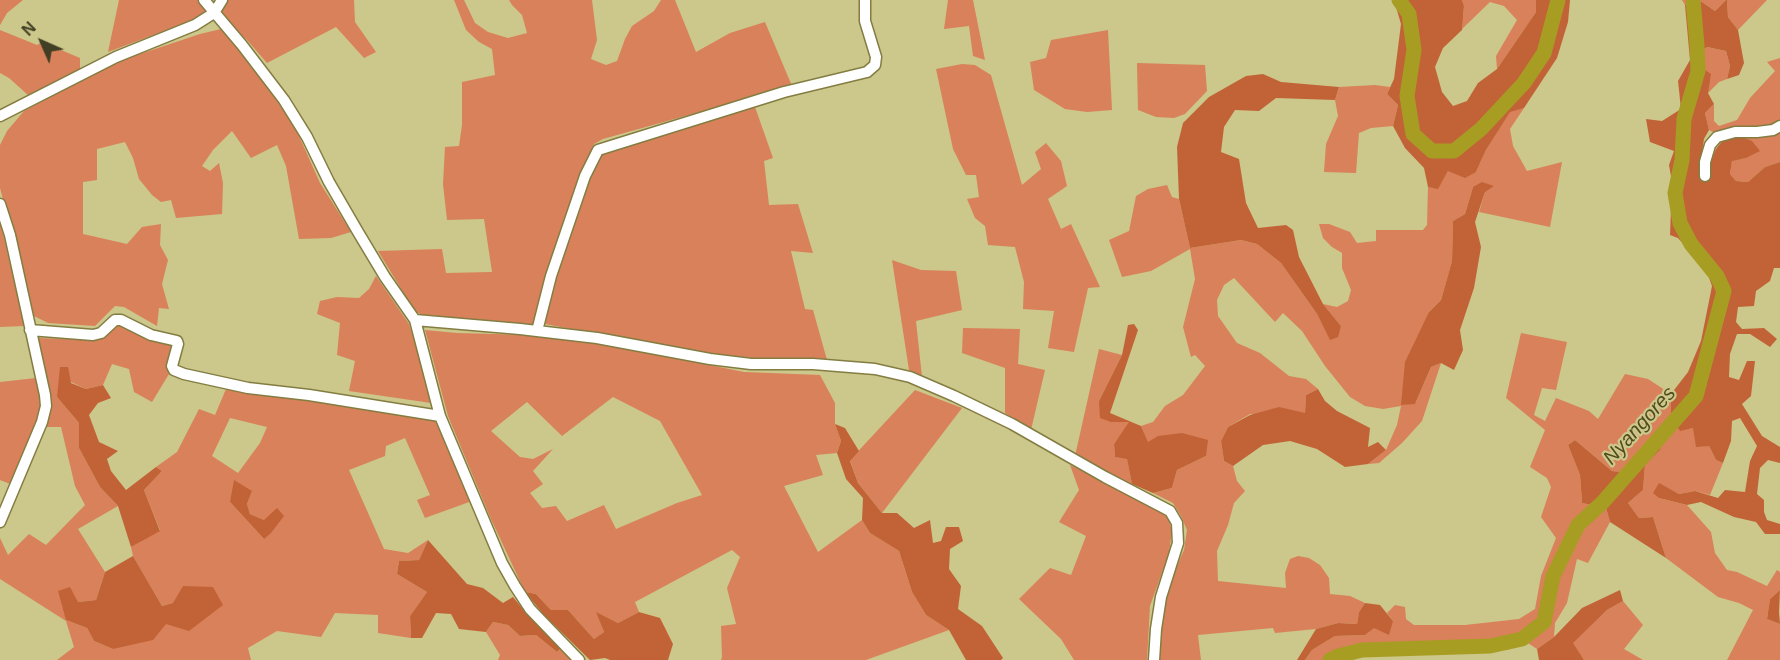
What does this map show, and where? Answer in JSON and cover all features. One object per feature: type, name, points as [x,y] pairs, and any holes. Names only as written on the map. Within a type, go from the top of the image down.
[{"type":"street","points":[[204,0],[284,100],[385,277],[415,321],[440,416],[502,563],[530,609],[579,660]]},
{"type":"street","points":[[0,116],[79,74],[195,25],[214,14],[222,0]]},
{"type":"street","points":[[537,331],[551,276],[585,176],[598,150],[601,147],[784,92],[867,72],[875,65],[876,57],[865,21],[866,0]]},
{"type":"street","points":[[1705,176],[1705,162],[1710,145],[1717,137],[1735,132],[1773,130],[1780,126]]},
{"type":"street","points":[[0,204],[10,236],[45,394],[45,413],[0,522]]},
{"type":"street","points":[[30,330],[93,335],[101,333],[116,320],[121,320],[151,335],[177,341],[172,366],[174,370],[184,374],[248,388],[309,395],[440,416]]},
{"type":"street","points":[[415,321],[597,338],[720,361],[856,367],[897,373],[954,396],[1012,424],[1105,477],[1161,505],[1175,516],[1178,543],[1161,597],[1154,660]]},
{"type":"shaded area","points":[[0,0],[23,0],[7,13],[0,25]]},
{"type":"shaded area","points":[[119,0],[199,0],[206,10],[196,19],[108,52]]},
{"type":"shaded area","points":[[228,0],[354,0],[355,22],[376,52],[364,58],[336,27],[267,63],[247,40],[224,20],[222,11]]},
{"type":"shaded area","points":[[454,0],[464,0],[475,23],[488,32],[508,38],[527,33],[522,15],[509,0],[592,0],[597,40],[591,59],[606,65],[617,61],[632,26],[654,11],[661,0],[675,0],[696,52],[730,33],[765,22],[792,86],[603,139],[594,144],[546,277],[533,327],[423,316],[414,310],[378,251],[442,249],[446,273],[492,272],[484,219],[447,220],[443,184],[445,147],[459,146],[462,125],[462,82],[495,75],[492,49],[479,42],[466,30]]},
{"type":"shaded area","points":[[948,0],[973,0],[985,60],[973,56],[969,26],[944,29]]},
{"type":"shaded area","points":[[1394,0],[1462,0],[1464,6],[1462,30],[1443,48],[1435,67],[1442,92],[1453,106],[1467,101],[1478,83],[1497,69],[1536,12],[1536,0],[1570,0],[1568,22],[1557,58],[1524,108],[1510,112],[1486,150],[1476,172],[1465,178],[1448,171],[1438,189],[1428,187],[1424,168],[1405,148],[1393,126],[1398,105],[1387,94],[1394,79],[1401,24]]},
{"type":"shaded area","points":[[1462,0],[1536,0],[1536,12],[1497,69],[1496,56],[1517,20],[1504,6],[1490,2],[1462,29],[1464,7]]},
{"type":"shaded area","points":[[1682,0],[1726,0],[1715,11],[1702,2],[1685,5]]},
{"type":"shaded area","points":[[1727,0],[1767,0],[1738,30],[1728,17]]},
{"type":"shaded area","points":[[1727,0],[1728,17],[1738,30],[1744,63],[1739,75],[1727,79],[1730,66],[1726,51],[1707,47],[1690,60],[1685,5],[1702,2],[1715,11]]},
{"type":"shaded area","points":[[221,29],[256,71],[295,127],[320,183],[351,232],[331,238],[299,239],[286,166],[277,145],[251,158],[232,131],[213,150],[202,166],[210,171],[219,163],[223,183],[222,214],[176,218],[171,200],[161,202],[139,179],[133,158],[125,142],[97,149],[97,180],[83,182],[83,234],[127,244],[142,227],[161,224],[160,245],[168,260],[162,284],[169,309],[159,308],[157,326],[124,307],[115,306],[95,326],[48,323],[34,316],[0,188],[0,145],[7,131],[24,111],[119,61]]},
{"type":"shaded area","points":[[0,30],[37,45],[42,42],[80,58],[80,69],[28,95],[0,73]]},
{"type":"shaded area","points":[[1108,30],[1112,110],[1087,112],[1065,109],[1034,90],[1030,62],[1046,58],[1051,40]]},
{"type":"shaded area","points":[[1707,47],[1726,51],[1730,66],[1727,79],[1719,82],[1708,93],[1690,60]]},
{"type":"shaded area","points":[[1780,58],[1780,123],[1769,128],[1717,134],[1709,130],[1705,113],[1714,104],[1714,121],[1719,126],[1737,120],[1750,98],[1775,71],[1767,62]]},
{"type":"shaded area","points":[[1690,60],[1711,74],[1708,93],[1714,104],[1705,113],[1709,130],[1704,139],[1700,165],[1702,180],[1707,178],[1710,162],[1723,140],[1739,136],[1752,141],[1760,151],[1746,158],[1732,161],[1730,174],[1736,181],[1748,182],[1765,167],[1780,162],[1780,268],[1774,268],[1770,281],[1756,291],[1754,306],[1738,307],[1736,322],[1742,329],[1764,328],[1777,339],[1770,347],[1750,334],[1737,334],[1730,354],[1729,377],[1739,380],[1747,361],[1755,361],[1751,396],[1742,404],[1762,436],[1780,447],[1780,463],[1768,460],[1760,468],[1757,494],[1764,500],[1767,520],[1780,524],[1780,534],[1765,534],[1756,522],[1734,517],[1701,502],[1687,505],[1659,498],[1653,493],[1659,483],[1679,494],[1695,491],[1718,498],[1725,490],[1745,492],[1750,461],[1757,446],[1740,418],[1732,421],[1731,441],[1723,463],[1716,460],[1709,446],[1696,447],[1693,428],[1680,431],[1671,417],[1671,394],[1688,372],[1701,341],[1712,286],[1706,269],[1678,238],[1670,235],[1672,182],[1669,165],[1674,151],[1650,142],[1646,119],[1662,121],[1681,109],[1678,81]]},
{"type":"shaded area","points":[[1137,63],[1205,65],[1207,91],[1185,114],[1174,118],[1156,117],[1138,110]]},
{"type":"shaded area","points":[[962,64],[975,65],[991,75],[1022,185],[1041,169],[1035,152],[1046,143],[1061,161],[1067,186],[1048,199],[1061,229],[1071,224],[1100,287],[1088,288],[1074,352],[1048,348],[1054,311],[1023,309],[1024,282],[1015,247],[988,245],[985,226],[975,218],[967,199],[979,197],[976,175],[966,175],[953,149],[936,69]]},
{"type":"shaded area","points":[[1263,74],[1281,82],[1339,87],[1335,100],[1276,98],[1259,111],[1235,110],[1224,127],[1221,152],[1239,159],[1246,203],[1258,228],[1286,225],[1293,230],[1299,257],[1323,304],[1341,326],[1338,337],[1330,340],[1317,314],[1281,263],[1257,244],[1241,240],[1190,248],[1179,199],[1177,147],[1183,123],[1209,97],[1246,76]]},
{"type":"shaded area","points":[[1375,85],[1390,87],[1387,94],[1398,105],[1393,126],[1371,128],[1359,133],[1356,173],[1324,172],[1326,144],[1338,116],[1335,100],[1339,87]]},
{"type":"shaded area","points":[[755,107],[773,158],[764,161],[769,205],[798,204],[813,253],[791,251],[805,309],[813,310],[827,360],[718,357],[545,324],[554,279],[595,162],[603,152]]},
{"type":"shaded area","points":[[1524,108],[1510,129],[1513,146],[1527,171],[1562,162],[1550,227],[1479,212],[1485,192],[1473,187],[1465,214],[1453,221],[1452,261],[1441,300],[1429,312],[1415,404],[1431,367],[1441,363],[1422,421],[1379,463],[1368,464],[1386,450],[1397,425],[1401,406],[1383,409],[1365,406],[1350,397],[1325,366],[1302,331],[1283,313],[1275,322],[1234,278],[1224,285],[1217,300],[1218,316],[1237,343],[1260,353],[1289,376],[1306,379],[1318,389],[1306,395],[1305,414],[1250,414],[1228,427],[1221,441],[1224,461],[1233,466],[1237,481],[1245,491],[1234,503],[1217,551],[1218,581],[1286,588],[1285,573],[1290,559],[1298,556],[1309,558],[1320,565],[1329,578],[1330,594],[1350,596],[1365,603],[1359,612],[1357,624],[1338,623],[1316,629],[1275,633],[1273,628],[1198,635],[1201,660],[1158,660],[1161,618],[1168,586],[1184,550],[1187,530],[1173,503],[1153,493],[1172,488],[1177,470],[1206,456],[1148,443],[1141,426],[1153,422],[1165,406],[1183,395],[1205,366],[1195,355],[1191,357],[1183,327],[1195,279],[1190,249],[1151,271],[1122,277],[1109,240],[1129,231],[1136,196],[1148,189],[1167,185],[1172,197],[1179,199],[1190,248],[1241,240],[1257,244],[1281,263],[1317,314],[1330,339],[1341,326],[1323,304],[1337,307],[1348,301],[1351,290],[1342,268],[1342,253],[1323,238],[1319,224],[1329,224],[1350,232],[1357,243],[1376,241],[1376,230],[1423,230],[1427,225],[1428,187],[1438,188],[1448,171],[1476,172],[1486,150],[1510,111]]},
{"type":"shaded area","points":[[1780,133],[1780,162],[1765,167],[1748,182],[1736,181],[1730,174],[1732,160],[1746,158],[1739,136],[1769,137]]},
{"type":"shaded area","points":[[1482,182],[1494,186],[1485,192],[1475,222],[1481,247],[1474,288],[1460,330],[1463,350],[1454,370],[1441,363],[1431,367],[1415,404],[1401,405],[1405,362],[1429,312],[1441,300],[1452,261],[1453,221],[1465,214],[1473,187]]},
{"type":"shaded area","points":[[0,222],[5,242],[24,326],[0,327]]},
{"type":"shaded area","points":[[892,260],[921,270],[956,271],[962,310],[916,321],[922,377],[909,370]]},
{"type":"shaded area","points":[[376,276],[409,324],[431,403],[349,391],[355,361],[337,355],[340,323],[317,314],[320,301],[337,297],[359,298],[369,289]]},
{"type":"shaded area","points":[[1134,324],[1138,330],[1110,413],[1141,426],[1148,442],[1158,436],[1182,433],[1208,440],[1206,456],[1177,470],[1172,488],[1153,493],[1132,484],[1127,459],[1115,457],[1114,444],[1129,422],[1111,422],[1100,418],[1099,401],[1122,355],[1128,325]]},
{"type":"shaded area","points":[[118,325],[152,341],[174,343],[166,366],[169,374],[152,402],[134,392],[129,369],[112,364],[103,385],[86,389],[71,382],[57,397],[79,423],[79,448],[100,487],[118,506],[78,529],[105,572],[96,600],[78,602],[66,620],[87,628],[94,641],[113,649],[173,603],[162,606],[133,556],[131,547],[160,530],[144,490],[162,471],[156,467],[177,452],[199,409],[215,415],[226,389],[308,398],[439,419],[472,501],[425,518],[417,500],[430,495],[405,438],[386,446],[385,456],[349,470],[384,549],[408,553],[428,540],[419,560],[399,561],[397,574],[427,592],[410,616],[411,638],[378,633],[378,615],[335,613],[321,637],[277,631],[248,648],[251,660],[57,660],[74,647],[66,621],[0,579],[0,538],[8,555],[29,534],[46,545],[85,505],[75,486],[61,427],[45,427],[51,403],[37,338],[99,340]],"holes":[[[230,418],[267,427],[260,443],[238,473],[212,456]],[[252,491],[247,504],[250,514],[264,520],[264,539],[230,502]]]},
{"type":"shaded area","points":[[963,328],[1020,329],[1018,364],[1045,370],[1031,430],[1005,413],[1005,368],[962,353]]},
{"type":"shaded area","points":[[425,330],[576,338],[744,372],[820,375],[835,403],[835,424],[841,441],[837,453],[816,455],[823,475],[784,486],[818,552],[862,520],[870,533],[899,551],[912,592],[926,615],[949,630],[866,660],[721,660],[721,626],[736,624],[727,588],[740,557],[732,550],[635,602],[639,612],[618,623],[597,613],[604,632],[594,639],[568,610],[551,610],[536,594],[525,592],[490,517],[448,416]],"holes":[[[613,397],[660,421],[702,495],[616,529],[604,505],[567,521],[556,506],[542,508],[530,493],[543,484],[533,471],[553,449],[533,459],[520,457],[491,431],[527,402],[562,436]]]},
{"type":"shaded area","points":[[1521,333],[1567,342],[1556,390],[1542,388],[1534,415],[1545,421],[1556,398],[1589,411],[1598,419],[1625,374],[1648,379],[1671,394],[1671,417],[1680,430],[1693,428],[1709,446],[1716,460],[1723,463],[1710,495],[1695,491],[1679,494],[1659,484],[1659,498],[1687,505],[1711,532],[1715,553],[1727,570],[1737,572],[1767,586],[1777,570],[1780,572],[1780,590],[1770,599],[1767,619],[1780,624],[1780,660],[1727,660],[1753,610],[1718,597],[1666,558],[1653,517],[1639,518],[1628,503],[1643,490],[1645,465],[1661,449],[1657,445],[1632,473],[1612,471],[1575,440],[1568,445],[1580,475],[1582,503],[1606,508],[1610,522],[1588,563],[1577,559],[1567,603],[1555,623],[1554,637],[1537,649],[1528,643],[1507,650],[1392,653],[1342,660],[1305,660],[1312,650],[1335,636],[1365,635],[1374,627],[1393,621],[1387,613],[1395,605],[1405,607],[1406,619],[1414,625],[1465,625],[1519,619],[1535,609],[1541,576],[1556,538],[1541,517],[1551,487],[1547,478],[1530,467],[1545,430],[1506,398]]},
{"type":"shaded area","points":[[1099,349],[1122,355],[1099,401],[1111,422],[1130,422],[1114,444],[1115,457],[1127,458],[1132,484],[1075,456]]},
{"type":"shaded area","points":[[60,367],[68,367],[71,383],[86,389],[103,385],[111,398],[98,403],[89,415],[99,442],[118,451],[107,459],[111,471],[126,490],[156,467],[162,471],[144,490],[160,531],[131,547],[118,506],[100,487],[79,448],[79,423],[57,397]]},
{"type":"shaded area","points":[[36,378],[40,416],[13,485],[0,480],[0,382]]},
{"type":"shaded area","points":[[1318,389],[1325,401],[1337,411],[1370,428],[1368,447],[1378,442],[1386,450],[1368,464],[1345,467],[1317,449],[1290,441],[1263,445],[1233,466],[1224,461],[1221,441],[1228,427],[1250,415],[1279,407],[1305,413],[1306,395]]},
{"type":"shaded area","points":[[915,390],[962,408],[882,513],[858,483],[850,460]]},
{"type":"shaded area","points":[[835,424],[845,428],[859,451],[850,461],[858,483],[882,513],[897,513],[914,528],[930,520],[933,543],[941,541],[946,527],[959,527],[963,541],[950,549],[949,569],[961,586],[958,609],[982,626],[1003,658],[1001,660],[966,660],[949,630],[926,615],[912,592],[899,551],[870,533],[862,520],[863,498],[846,479],[837,453],[841,441]]},
{"type":"shaded area","points":[[1575,440],[1612,471],[1632,473],[1657,445],[1661,449],[1645,465],[1643,490],[1628,503],[1639,518],[1653,517],[1666,558],[1610,522],[1606,508],[1582,503],[1580,475],[1568,445]]},
{"type":"shaded area","points":[[1070,465],[1168,517],[1172,531],[1169,553],[1150,606],[1147,660],[1074,660],[1061,639],[1019,599],[1050,568],[1071,575],[1086,536],[1059,522],[1079,490]]},
{"type":"shaded area","points":[[234,480],[252,491],[247,504],[250,514],[264,520],[277,508],[284,516],[264,539],[230,502]]},
{"type":"shaded area","points":[[428,540],[467,584],[483,588],[503,603],[513,597],[561,648],[557,652],[536,635],[520,636],[508,625],[493,622],[486,632],[459,629],[451,614],[436,613],[422,638],[411,638],[410,616],[427,592],[397,574],[399,561],[419,560]]},
{"type":"shaded area","points":[[133,556],[162,606],[173,603],[183,586],[213,587],[223,605],[189,631],[166,624],[153,640],[113,649],[94,641],[87,628],[66,620],[58,591],[70,587],[78,602],[96,600],[105,572]]},
{"type":"shaded area","points":[[1620,590],[1623,601],[1607,610],[1573,643],[1584,660],[1539,660],[1537,649],[1554,637],[1582,608]]},
{"type":"shaded area","points":[[1780,590],[1780,624],[1767,619],[1770,599]]},
{"type":"shaded area","points":[[525,592],[536,594],[551,610],[568,610],[594,639],[604,632],[596,612],[618,623],[639,612],[660,618],[673,644],[668,660],[610,660],[605,658],[590,660],[544,615]]},
{"type":"shaded area","points":[[1623,601],[1643,625],[1624,649],[1643,660],[1584,660],[1572,643],[1607,610]]},
{"type":"shaded area","points":[[1365,603],[1380,605],[1393,621],[1389,635],[1374,628],[1365,635],[1335,636],[1312,650],[1305,660],[1297,660],[1316,629],[1338,623],[1357,624],[1359,612]]},
{"type":"shaded area","points":[[493,622],[508,625],[520,636],[536,635],[557,652],[561,648],[573,660],[498,660],[500,655],[486,632]]},
{"type":"waterway","name":"Nyangores","points":[[1399,0],[1409,14],[1414,50],[1407,96],[1413,134],[1432,151],[1454,151],[1481,129],[1524,83],[1544,53],[1558,0]]},
{"type":"waterway","name":"Nyangores","points":[[1330,660],[1362,650],[1490,646],[1522,639],[1544,622],[1553,576],[1578,525],[1603,502],[1696,396],[1724,291],[1717,276],[1691,244],[1680,223],[1675,193],[1682,160],[1684,119],[1698,71],[1693,0]]}]
